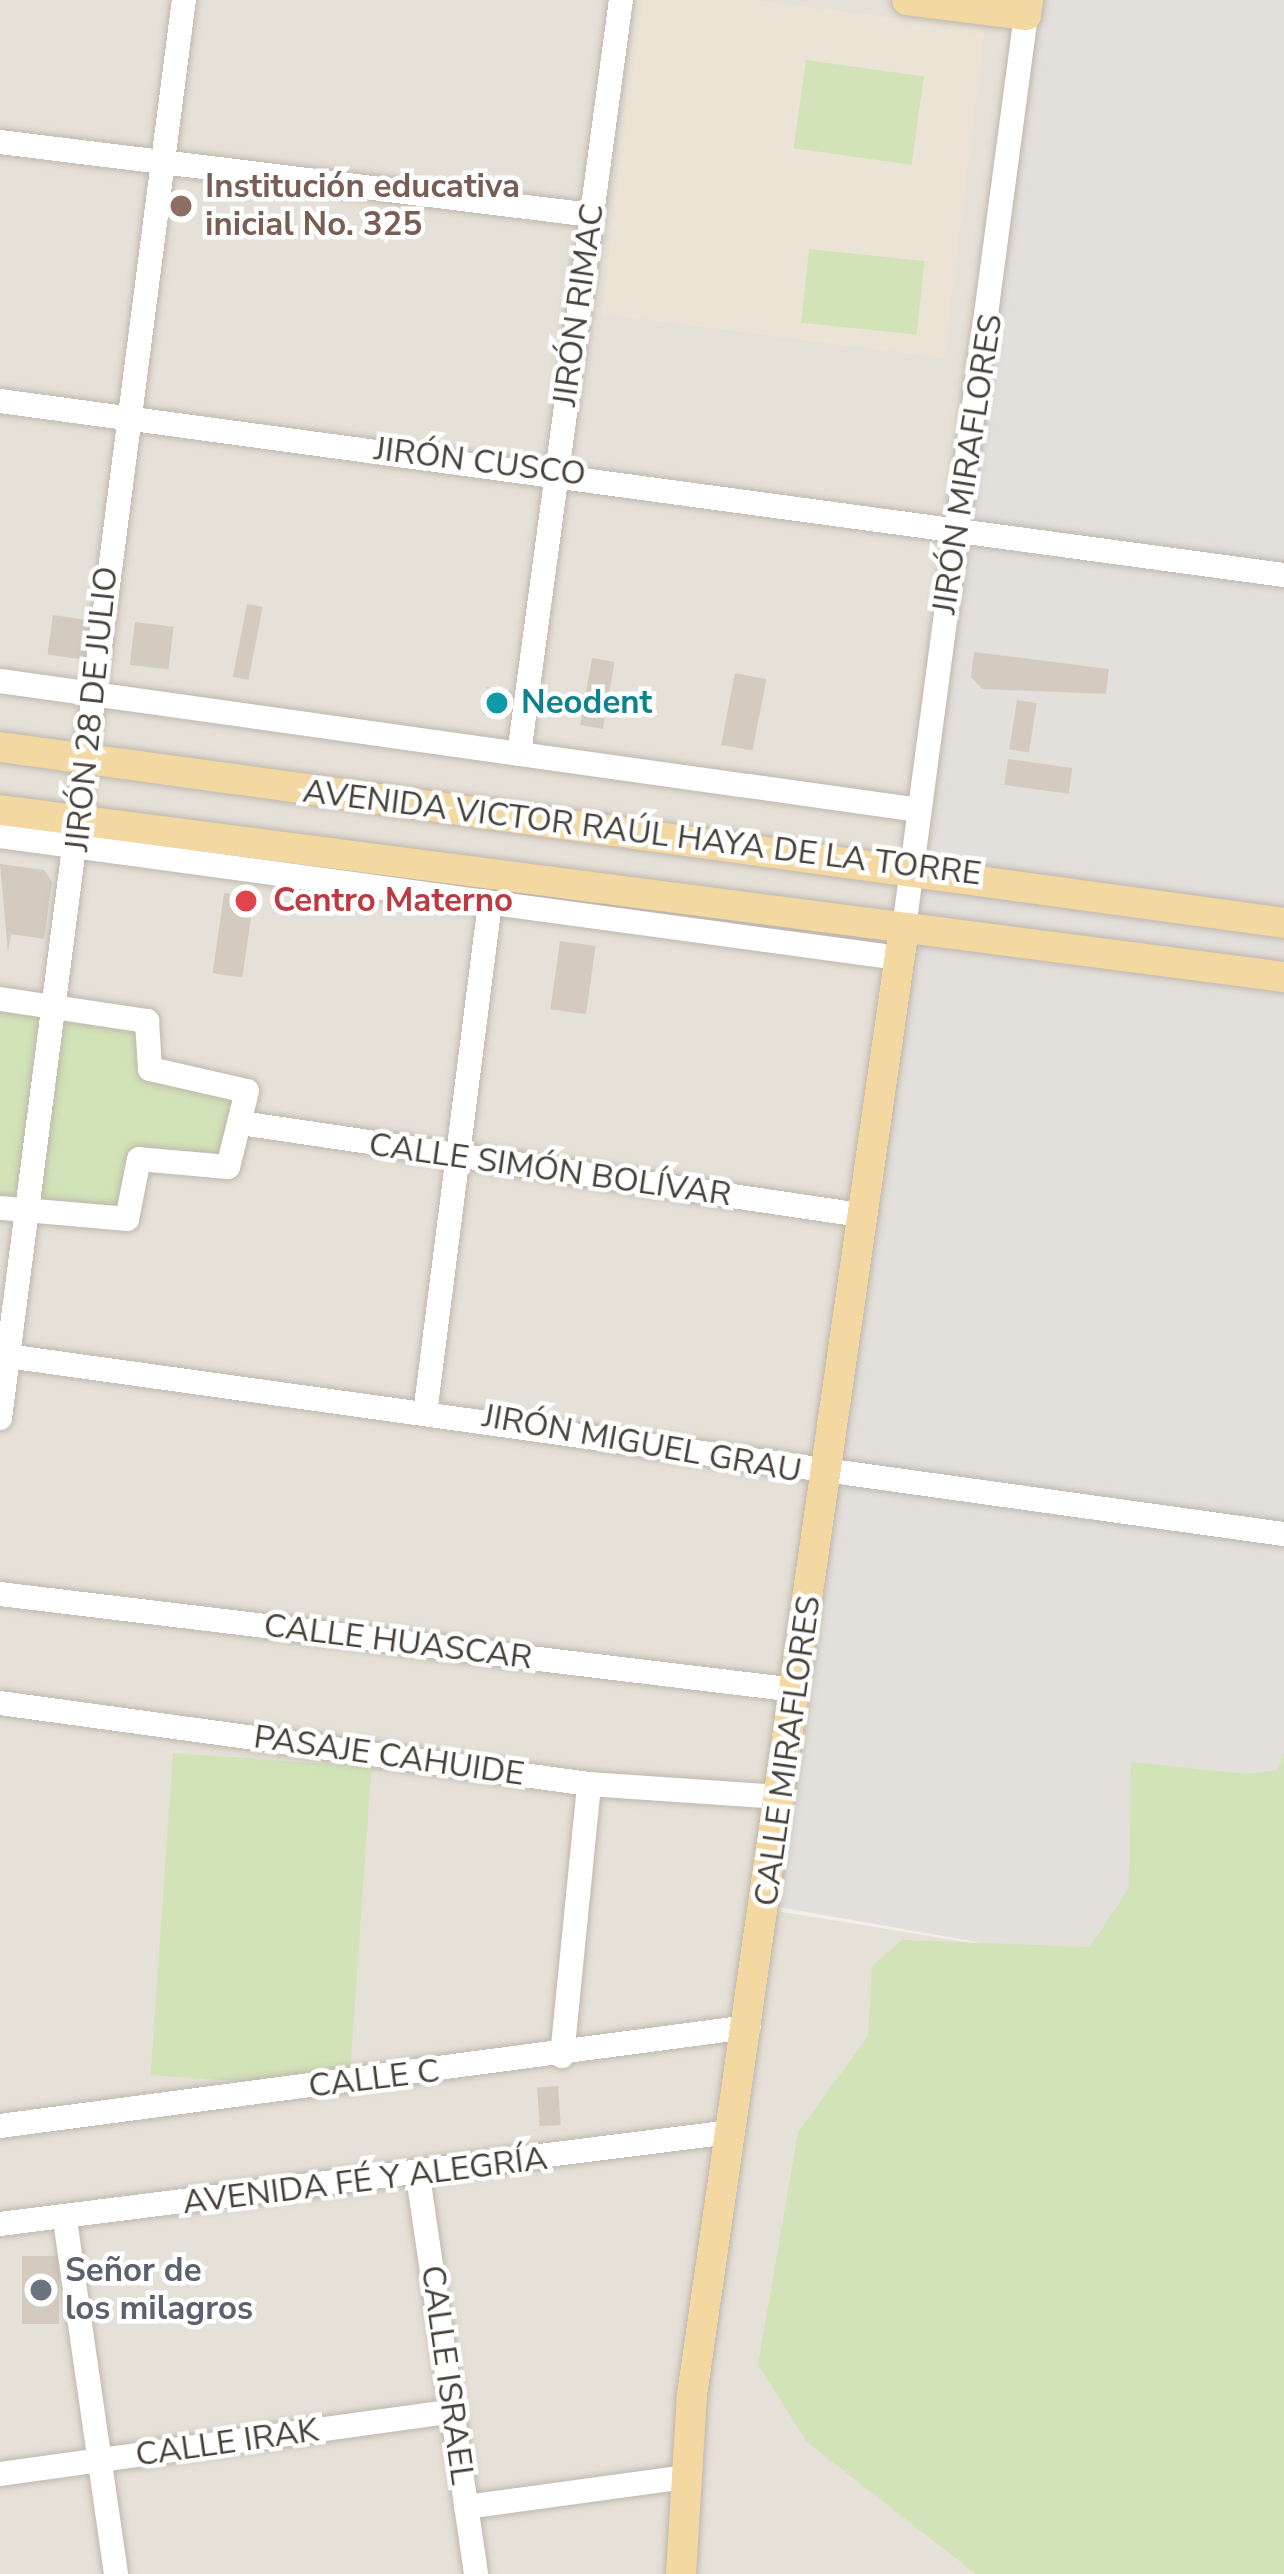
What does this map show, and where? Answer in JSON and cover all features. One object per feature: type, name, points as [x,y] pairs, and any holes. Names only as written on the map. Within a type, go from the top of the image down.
[{"type":"main road","points":[[908,0],[1027,8]]},
{"type":"main road","name":"AVENIDA VICTOR RAÚL HAYA DE LA TORRE","points":[[0,747],[910,866],[1284,923]]},
{"type":"main road","name":"AVENIDA VICTOR RAÚL HAYA DE LA TORRE","points":[[0,810],[80,833],[901,943],[1284,977]]},
{"type":"main road","name":"CALLE MIRAFLORES","points":[[681,2574],[684,2477],[730,2132],[901,943]]},
{"type":"street","name":"JIRÓN 28 DE JULIO","points":[[0,1418],[3,1356],[27,1210],[51,1005],[80,833],[124,418],[184,0]]},
{"type":"street","name":"JIRÓN RIMAC","points":[[519,754],[621,0]]},
{"type":"street","name":"JIRÓN MIRAFLORES","points":[[901,943],[1027,8]]},
{"type":"street","points":[[0,142],[591,215]]},
{"type":"street","name":"JIRÓN CUSCO","points":[[0,401],[556,471],[1284,575]]},
{"type":"street","points":[[0,681],[919,810]]},
{"type":"street","points":[[0,836],[80,833],[490,903],[901,943]]},
{"type":"street","points":[[426,1406],[490,903]]},
{"type":"street","points":[[0,999],[152,1023],[148,1067],[243,1082],[241,1123],[223,1169],[139,1159],[122,1221],[0,1208]]},
{"type":"street","name":"CALLE SIMÓN BOLÍVAR","points":[[241,1123],[860,1215]]},
{"type":"street","name":"JIRÓN MIGUEL GRAU","points":[[3,1356],[426,1406],[827,1476],[1284,1534]]},
{"type":"street","name":"CALLE HUASCAR","points":[[0,1594],[796,1690]]},
{"type":"street","name":"PASAJE CAHUIDE","points":[[0,1702],[589,1784],[780,1797]]},
{"type":"street","points":[[562,2056],[589,1784]]},
{"type":"street","name":"CALLE C","points":[[0,2126],[562,2056],[748,2027]]},
{"type":"street","name":"AVENIDA FÉ Y ALEGRÍA","points":[[0,2224],[418,2176],[730,2132]]},
{"type":"street","name":"CALLE ISRAEL","points":[[418,2176],[476,2574]]},
{"type":"street","points":[[65,2220],[116,2574]]},
{"type":"street","name":"CALLE IRAK","points":[[0,2474],[454,2411]]},
{"type":"street","points":[[466,2507],[684,2477]]},
{"type":"shaded area","points":[[0,0],[1038,0],[777,1911],[1125,1968],[1284,2574],[0,2574]]},
{"type":"shaded area","points":[[637,0],[752,0],[985,30],[944,358],[602,314]]},
{"type":"shaded area","points":[[1038,0],[1284,0],[1284,1908],[1125,1968],[778,1907]]},
{"type":"green space","points":[[806,60],[924,77],[911,165],[794,148]]},
{"type":"green space","points":[[809,249],[924,261],[917,335],[801,323]]},
{"type":"green space","points":[[0,1010],[145,1029],[141,1077],[239,1090],[227,1160],[134,1150],[121,1212],[0,1200]]},
{"type":"green space","points":[[1284,1752],[1284,2574],[976,2574],[807,2442],[758,2365],[798,2132],[868,2036],[872,1966],[902,1940],[1090,1947],[1129,1888],[1131,1762],[1248,1774],[1278,1770]]},
{"type":"green space","points":[[173,1753],[372,1767],[349,2089],[150,2075]]},
{"type":"building","points":[[247,604],[263,607],[249,680],[233,677]]},
{"type":"building","points":[[53,615],[90,620],[84,660],[47,655]]},
{"type":"building","points":[[135,622],[174,627],[168,669],[130,665]]},
{"type":"building","points":[[974,652],[1109,669],[1106,694],[982,689],[971,677]]},
{"type":"building","points":[[592,658],[615,662],[603,729],[580,725]]},
{"type":"building","points":[[735,673],[766,679],[752,751],[721,745]]},
{"type":"building","name":"Neodent","points":[[487,687],[512,691],[507,719],[483,715]]},
{"type":"building","points":[[1017,700],[1037,703],[1029,753],[1009,749]]},
{"type":"building","points":[[1008,759],[1072,768],[1069,794],[1004,785]]},
{"type":"building","points":[[0,864],[44,870],[52,882],[44,939],[11,934],[8,953]]},
{"type":"building","points":[[224,893],[254,897],[242,977],[213,973]]},
{"type":"building","points":[[560,941],[596,946],[586,1014],[550,1009]]},
{"type":"building","points":[[558,2086],[561,2125],[540,2126],[537,2087]]},
{"type":"building","name":"Señor de los milagros","points":[[22,2256],[59,2256],[59,2324],[22,2324]]},
{"type":"place","name":"Institución educativa inicial No. 325","points":[[181,206]]},
{"type":"place","name":"Neodent","points":[[497,703]]},
{"type":"place","name":"Centro Materno","points":[[246,901]]},
{"type":"place","name":"Señor de los milagros","points":[[41,2290]]}]
